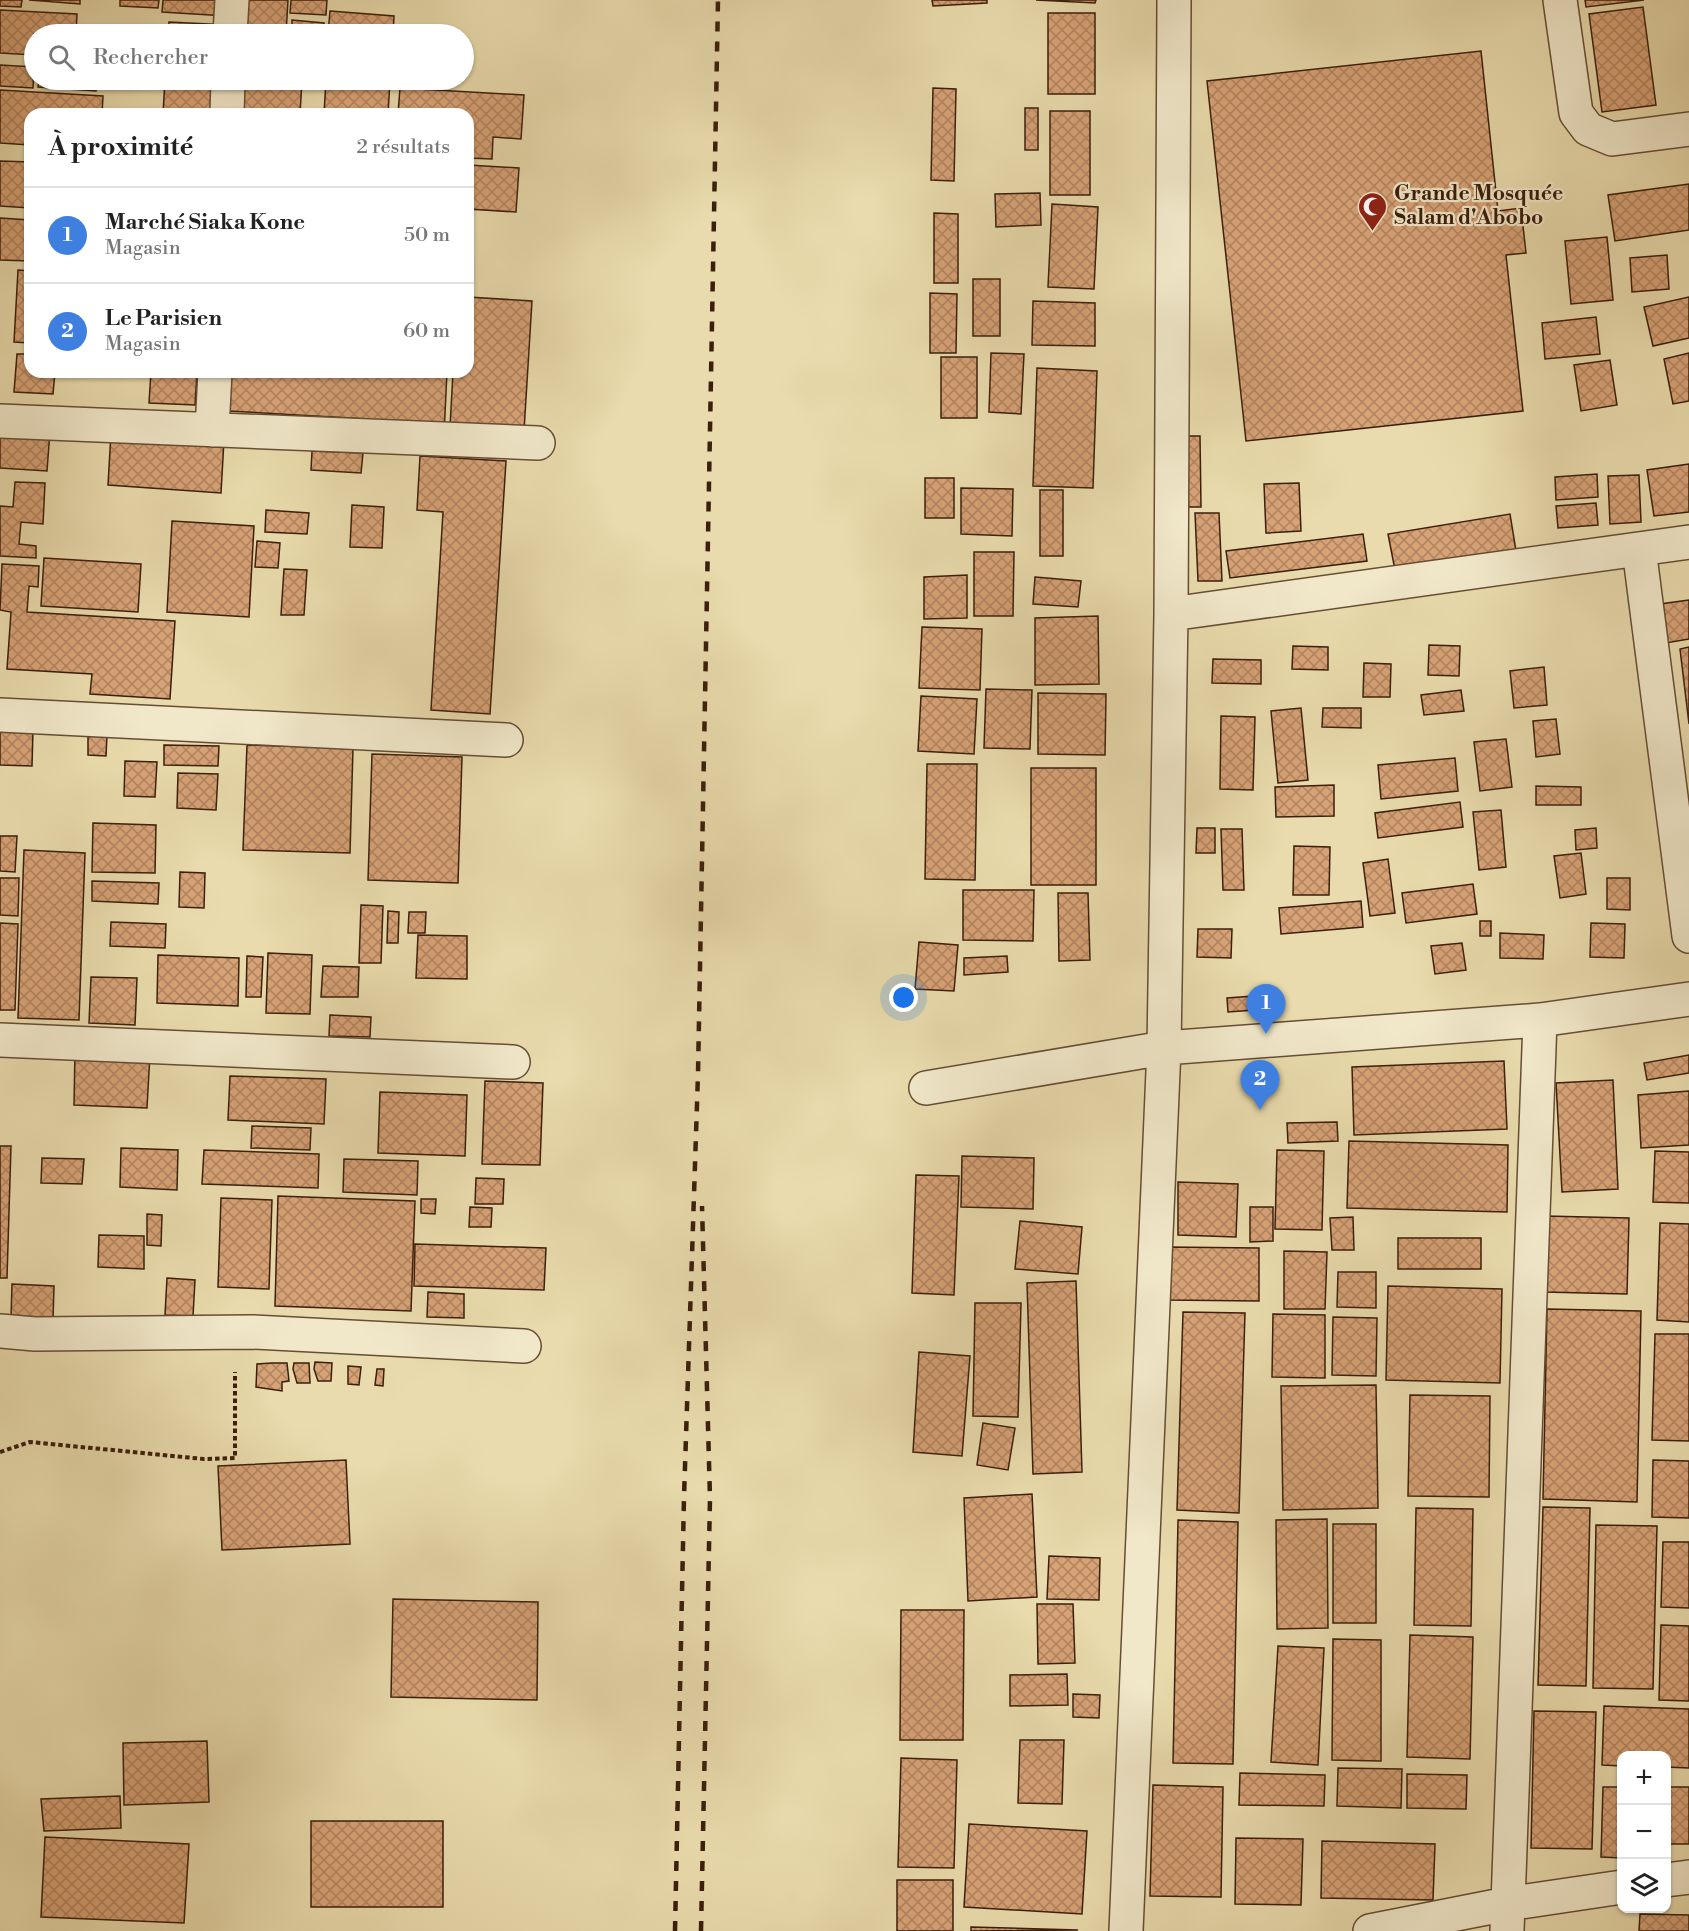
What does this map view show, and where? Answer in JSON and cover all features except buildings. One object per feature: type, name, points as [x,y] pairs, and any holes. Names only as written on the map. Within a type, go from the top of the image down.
[{"type":"street","points":[[231,24],[232,0]]},
{"type":"street","points":[[1126,1931],[1164,1048],[1171,614],[1174,0]]},
{"type":"street","points":[[1560,0],[1576,113],[1588,129],[1612,139],[1689,129]]},
{"type":"street","points":[[227,108],[228,90]]},
{"type":"street","points":[[213,430],[215,378]]},
{"type":"street","points":[[0,421],[538,443]]},
{"type":"street","points":[[1171,614],[1689,542]]},
{"type":"street","points":[[1639,549],[1689,936]]},
{"type":"street","points":[[0,715],[506,740]]},
{"type":"street","points":[[926,1088],[1164,1048],[1540,1020],[1689,999]]},
{"type":"street","points":[[1507,1917],[1540,1020]]},
{"type":"street","points":[[0,1040],[513,1062]]},
{"type":"street","points":[[0,1331],[35,1334],[253,1332],[524,1346]]},
{"type":"street","points":[[1671,1879],[1689,1877]]},
{"type":"street","points":[[1370,1931],[1507,1917],[1617,1888]]},
{"type":"path","points":[[0,1452],[30,1442],[204,1460],[235,1458],[234,1391],[237,1332]]},
{"type":"railway","points":[[675,1931],[684,1497],[698,1074],[718,0]]},
{"type":"railway","points":[[701,1931],[710,1499],[702,1206]]},
{"type":"place","name":"Grande Mosquée Salam d'Abobo","points":[[1373,232]]},
{"type":"place","name":"Marché Siaka Kone","points":[[1266,1034]]},
{"type":"place","name":"Le Parisien","points":[[1260,1110]]}]
